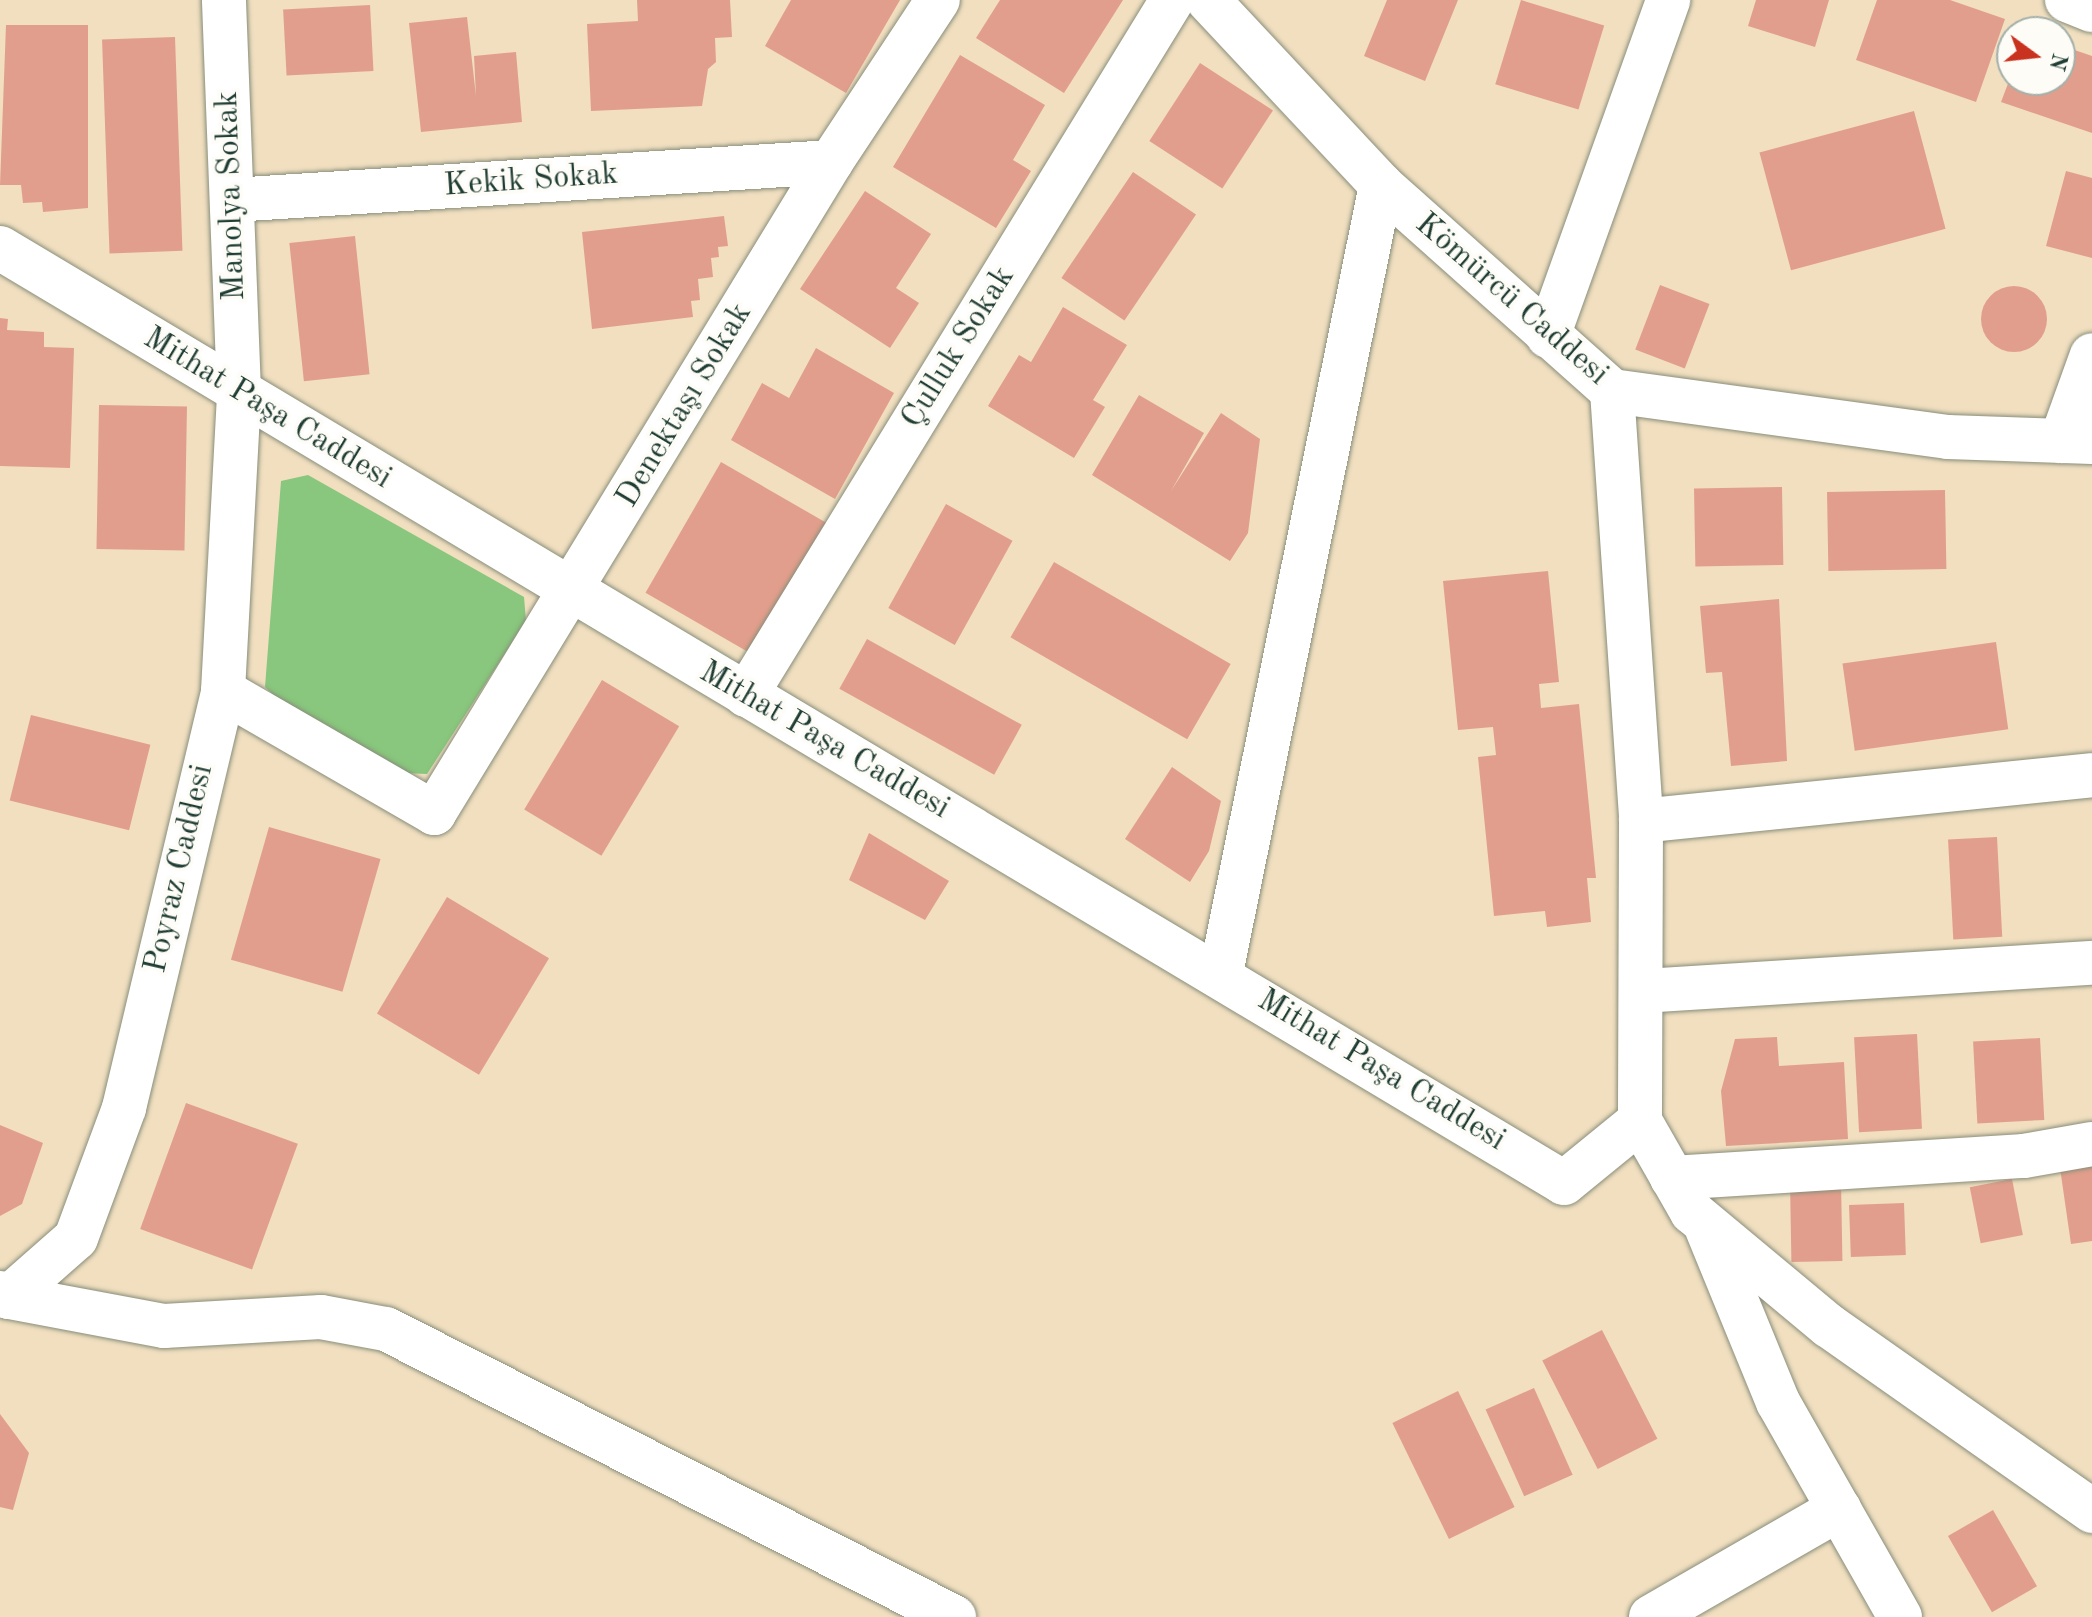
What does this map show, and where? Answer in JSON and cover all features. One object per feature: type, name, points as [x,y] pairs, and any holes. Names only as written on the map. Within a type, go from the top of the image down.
[{"type":"street","name":"Manolya Sokak","points":[[224,0],[239,392]]},
{"type":"street","name":"Denektaşı Sokak","points":[[223,691],[434,813],[572,594],[831,162],[938,0]]},
{"type":"street","name":"Çulluk Sokak","points":[[746,695],[1172,0]]},
{"type":"street","name":"Kömürcü Caddesi","points":[[1208,0],[1381,185],[1612,391],[1948,437],[2077,442]]},
{"type":"street","points":[[1548,336],[1668,0]]},
{"type":"street","points":[[2067,0],[2092,10]]},
{"type":"street","name":"Kekik Sokak","points":[[232,200],[831,162]]},
{"type":"street","points":[[1221,973],[1381,185]]},
{"type":"street","name":"Mithat Paşa Caddesi","points":[[0,248],[572,594],[1221,973],[1564,1183],[1640,1121]]},
{"type":"street","points":[[2077,442],[2092,355]]},
{"type":"street","points":[[1612,391],[1641,821],[1643,991],[1640,1121],[1672,1178],[1705,1223],[1829,1326],[2092,1511]]},
{"type":"street","name":"Poyraz Caddesi","points":[[4,1295],[76,1238],[124,1108],[223,691],[239,392]]},
{"type":"street","points":[[1641,821],[2092,775]]},
{"type":"street","points":[[1643,991],[2092,963]]},
{"type":"street","points":[[1672,1178],[2024,1156],[2092,1144]]},
{"type":"street","points":[[1705,1223],[1778,1402],[1900,1617]]},
{"type":"street","points":[[4,1295],[164,1326],[321,1317],[386,1329],[954,1617]]},
{"type":"street","points":[[1651,1617],[1839,1509]]},
{"type":"green space","points":[[308,475],[524,597],[526,621],[427,774],[402,773],[280,701],[265,687],[281,481]]},
{"type":"building","points":[[637,0],[730,0],[732,37],[715,38],[716,62],[708,69],[702,106],[591,111],[587,24],[638,21]]},
{"type":"building","points":[[791,0],[900,0],[846,93],[765,46]]},
{"type":"building","points":[[1000,0],[1123,0],[1064,93],[976,38]]},
{"type":"building","points":[[1387,0],[1458,0],[1425,81],[1364,56]]},
{"type":"building","points":[[1521,0],[1604,25],[1578,110],[1495,84]]},
{"type":"building","points":[[1756,0],[1829,0],[1815,47],[1748,26]]},
{"type":"building","points":[[1877,0],[1950,0],[1996,16],[1996,45],[1976,102],[1856,60]]},
{"type":"building","points":[[370,5],[373,71],[287,75],[283,10]]},
{"type":"building","points":[[467,17],[476,96],[474,56],[516,52],[522,122],[421,132],[409,23]]},
{"type":"building","points":[[6,25],[88,25],[88,208],[43,212],[42,202],[23,203],[21,185],[0,185]]},
{"type":"building","points":[[175,37],[182,251],[110,253],[102,40]]},
{"type":"building","points":[[2076,50],[2092,56],[2092,133],[2001,102],[2003,96],[2076,96]]},
{"type":"building","points":[[960,55],[1045,105],[1013,160],[1031,171],[996,228],[893,167]]},
{"type":"building","points":[[1200,63],[1273,110],[1222,188],[1149,141]]},
{"type":"building","points":[[1914,111],[1946,229],[1791,270],[1759,152]]},
{"type":"building","points":[[2066,171],[2092,178],[2092,258],[2046,246]]},
{"type":"building","points":[[1133,172],[1196,214],[1124,321],[1061,278]]},
{"type":"building","points":[[865,191],[931,234],[896,288],[919,303],[890,348],[800,289]]},
{"type":"building","points":[[724,216],[728,246],[718,247],[719,257],[711,258],[713,277],[698,279],[700,300],[691,301],[693,317],[592,329],[582,232]]},
{"type":"building","points":[[355,236],[370,374],[304,381],[289,243]]},
{"type":"building","points":[[1660,285],[1709,304],[1685,368],[1635,349]]},
{"type":"building","points":[[2014,286],[2027,289],[2037,296],[2044,306],[2047,319],[2044,332],[2037,342],[2027,349],[2014,352],[2001,349],[1991,342],[1984,332],[1981,319],[1984,306],[1991,296],[2001,289]]},
{"type":"building","points":[[1063,307],[1127,345],[1093,400],[1105,407],[1074,458],[988,406],[1019,355],[1031,362]]},
{"type":"building","points":[[0,318],[8,319],[7,330],[44,332],[44,347],[74,348],[70,468],[0,466]]},
{"type":"building","points":[[816,348],[894,393],[835,499],[731,440],[762,383],[789,398]]},
{"type":"building","points":[[1139,395],[1204,433],[1171,491],[1221,413],[1260,439],[1248,533],[1230,561],[1092,475]]},
{"type":"building","points":[[99,405],[187,407],[184,551],[96,549]]},
{"type":"building","points":[[721,462],[833,526],[757,657],[646,593]]},
{"type":"building","points":[[1782,487],[1783,565],[1695,567],[1694,489]]},
{"type":"building","points":[[1945,490],[1946,569],[1828,571],[1827,492]]},
{"type":"building","points":[[946,504],[1012,541],[955,645],[888,608]]},
{"type":"building","points":[[1054,562],[1231,664],[1187,739],[1010,637]]},
{"type":"building","points":[[1548,571],[1559,682],[1539,684],[1541,708],[1579,704],[1596,878],[1587,878],[1591,922],[1547,927],[1545,911],[1494,916],[1478,757],[1496,755],[1493,727],[1458,730],[1443,581]]},
{"type":"building","points":[[1779,599],[1787,761],[1731,766],[1722,672],[1706,673],[1700,606]]},
{"type":"building","points":[[867,639],[1022,725],[994,775],[839,689]]},
{"type":"building","points":[[1996,642],[2008,729],[1855,751],[1843,664]]},
{"type":"building","points":[[602,680],[679,726],[601,856],[524,809]]},
{"type":"building","points":[[31,715],[150,745],[129,830],[10,800]]},
{"type":"building","points":[[1172,767],[1221,801],[1209,851],[1190,882],[1125,839]]},
{"type":"building","points":[[269,827],[381,859],[342,992],[231,960]]},
{"type":"building","points":[[869,833],[949,881],[925,920],[849,880]]},
{"type":"building","points":[[1997,837],[2002,937],[1953,939],[1948,840]]},
{"type":"building","points":[[447,897],[549,958],[479,1075],[377,1014]]},
{"type":"building","points":[[1917,1034],[1922,1129],[1859,1132],[1854,1037]]},
{"type":"building","points":[[1777,1037],[1779,1066],[1844,1062],[1848,1139],[1726,1146],[1721,1091],[1735,1039]]},
{"type":"building","points":[[2040,1038],[2044,1120],[1977,1123],[1973,1042]]},
{"type":"building","points":[[186,1103],[298,1144],[252,1270],[140,1229]]},
{"type":"building","points":[[0,1125],[43,1143],[22,1204],[0,1216]]},
{"type":"building","points":[[2092,1163],[2092,1241],[2071,1244],[2060,1168]]},
{"type":"building","points":[[2012,1179],[2023,1235],[1981,1243],[1970,1187]]},
{"type":"building","points":[[1841,1180],[1842,1261],[1791,1262],[1790,1181]]},
{"type":"building","points":[[1904,1203],[1906,1255],[1851,1257],[1849,1205]]},
{"type":"building","points":[[1602,1330],[1657,1439],[1598,1469],[1542,1360]]},
{"type":"building","points":[[1534,1388],[1573,1475],[1524,1496],[1486,1410]]},
{"type":"building","points":[[1458,1391],[1515,1507],[1449,1539],[1392,1423]]},
{"type":"building","points":[[0,1414],[29,1453],[13,1510],[0,1507]]},
{"type":"building","points":[[1993,1510],[2037,1586],[1992,1612],[1948,1536]]}]
